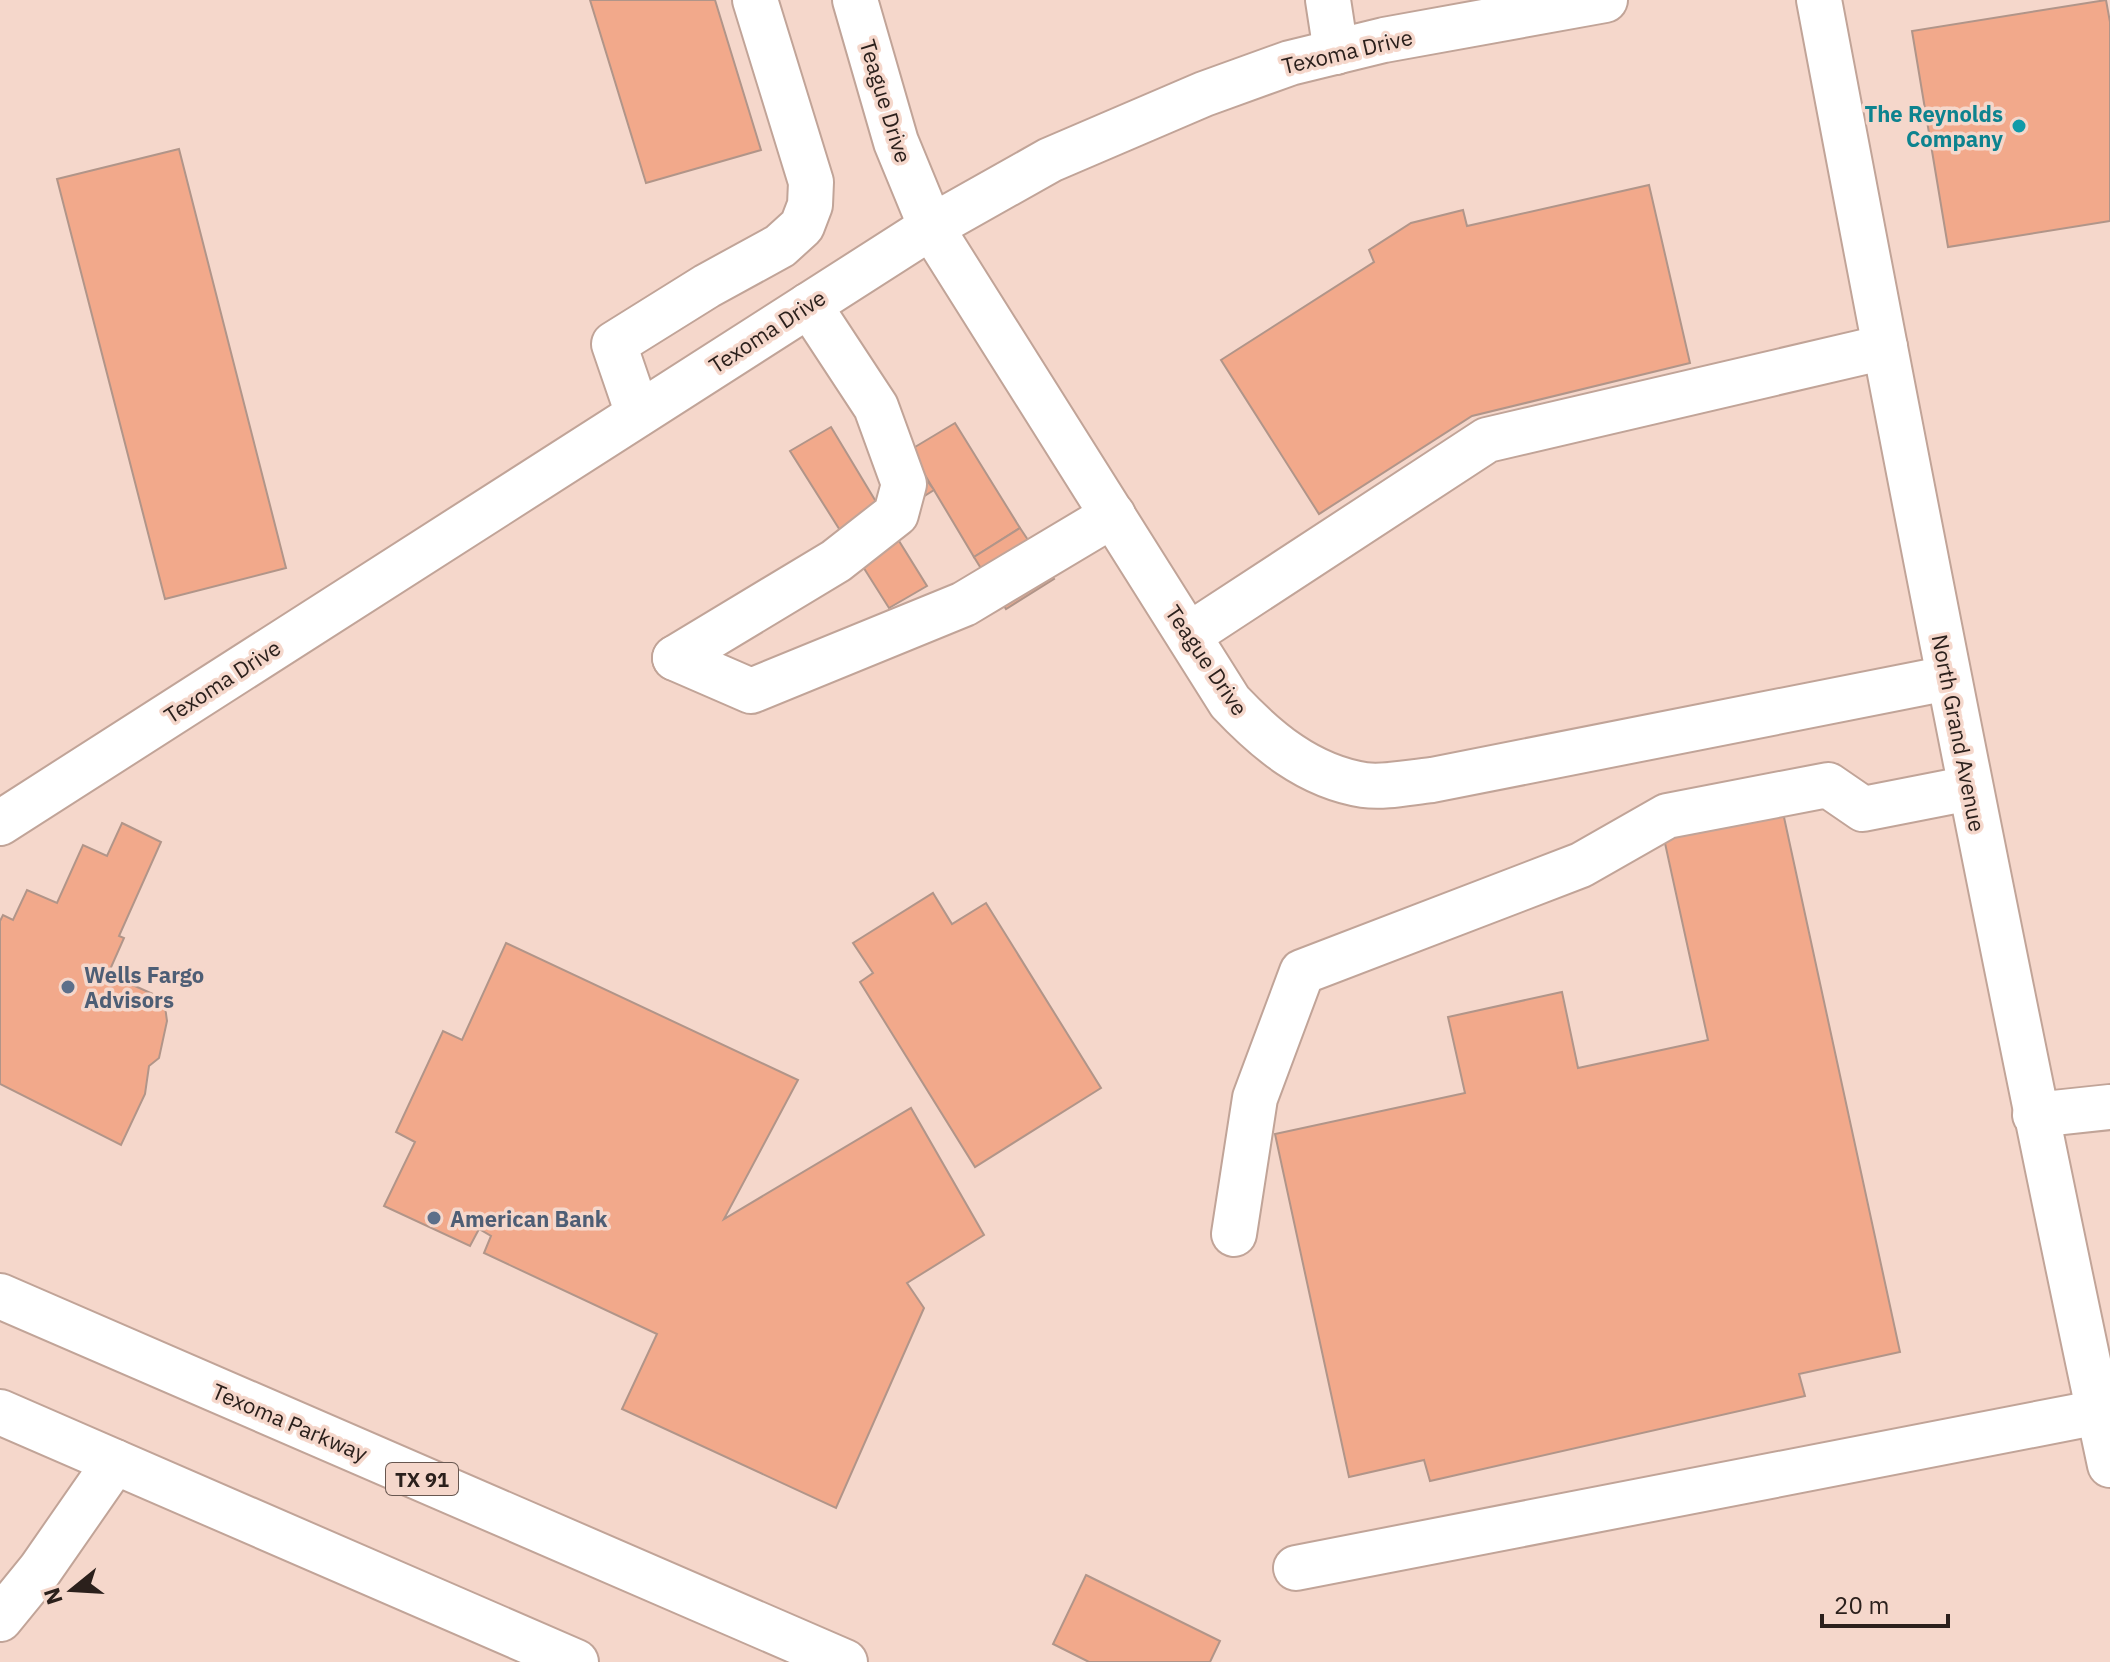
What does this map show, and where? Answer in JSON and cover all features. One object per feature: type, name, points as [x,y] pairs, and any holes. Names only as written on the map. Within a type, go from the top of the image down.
[{"type":"street","points":[[638,414],[614,344],[707,286],[780,246],[802,226],[810,205],[811,182],[755,0]]},
{"type":"street","name":"Teague Drive","points":[[855,0],[896,142],[931,227],[1230,702],[1263,737],[1312,769],[1365,785],[1432,780],[1948,678]]},
{"type":"street","points":[[1328,0],[1336,52]]},
{"type":"street","name":"Texoma Drive","points":[[0,823],[931,227],[1050,160],[1176,106],[1290,63],[1384,40],[1605,0]]},
{"type":"street","name":"North Grand Avenue","points":[[1819,0],[1948,678],[2035,1115],[2110,1465]]},
{"type":"street","points":[[809,305],[876,407],[904,484],[896,514],[836,561],[675,658],[751,691],[964,604],[1113,515]]},
{"type":"street","points":[[1189,635],[1487,440],[1885,347]]},
{"type":"street","points":[[1234,1234],[1255,1098],[1302,972],[1581,865],[1667,816],[1828,785],[1863,809],[1970,788]]},
{"type":"street","points":[[2035,1115],[2110,1107]]},
{"type":"street","name":"Texoma Parkway","points":[[0,1296],[845,1662]]},
{"type":"street","points":[[0,1412],[529,1653],[576,1662]]},
{"type":"street","points":[[1296,1568],[2099,1412]]},
{"type":"street","points":[[0,1619],[40,1570],[115,1462]]},
{"type":"building","points":[[590,0],[715,0],[761,150],[646,183]]},
{"type":"building","name":"The Reynolds Company","points":[[2106,0],[2110,22],[2110,221],[1948,247],[1912,31]]},
{"type":"building","points":[[179,149],[286,568],[165,599],[57,179]]},
{"type":"building","points":[[1649,185],[1690,363],[1472,416],[1319,514],[1221,360],[1374,262],[1369,250],[1411,223],[1463,210],[1467,226]]},
{"type":"building","points":[[955,423],[1020,528],[974,557],[910,450]]},
{"type":"building","points":[[831,427],[881,510],[928,482],[934,490],[886,520],[927,586],[889,608],[790,451]]},
{"type":"building","points":[[1020,528],[1054,579],[1006,609],[974,557]]},
{"type":"building","points":[[1782,808],[1900,1352],[1799,1374],[1805,1396],[1430,1481],[1424,1460],[1349,1477],[1275,1134],[1465,1093],[1448,1017],[1562,992],[1578,1068],[1708,1040],[1663,834]]},
{"type":"building","name":"Wells Fargo Advisors","points":[[122,823],[161,842],[119,936],[124,938],[108,974],[164,999],[167,1021],[159,1058],[149,1066],[145,1094],[121,1145],[0,1084],[0,921],[3,915],[13,920],[27,890],[57,903],[83,845],[107,856]]},
{"type":"building","points":[[933,893],[952,924],[986,903],[1101,1088],[975,1167],[860,982],[873,973],[853,943]]},
{"type":"building","points":[[506,943],[798,1080],[724,1219],[911,1108],[984,1235],[907,1283],[924,1308],[836,1508],[622,1409],[657,1334],[484,1253],[491,1236],[479,1229],[470,1246],[384,1206],[415,1142],[396,1132],[443,1031],[462,1040]]},
{"type":"building","points":[[1086,1575],[1220,1641],[1210,1662],[1089,1662],[1053,1644]]},
{"type":"place","name":"The Reynolds Company","points":[[2019,126]]},
{"type":"place","name":"Wells Fargo Advisors","points":[[68,987]]},
{"type":"place","name":"American Bank","points":[[434,1218]]}]
